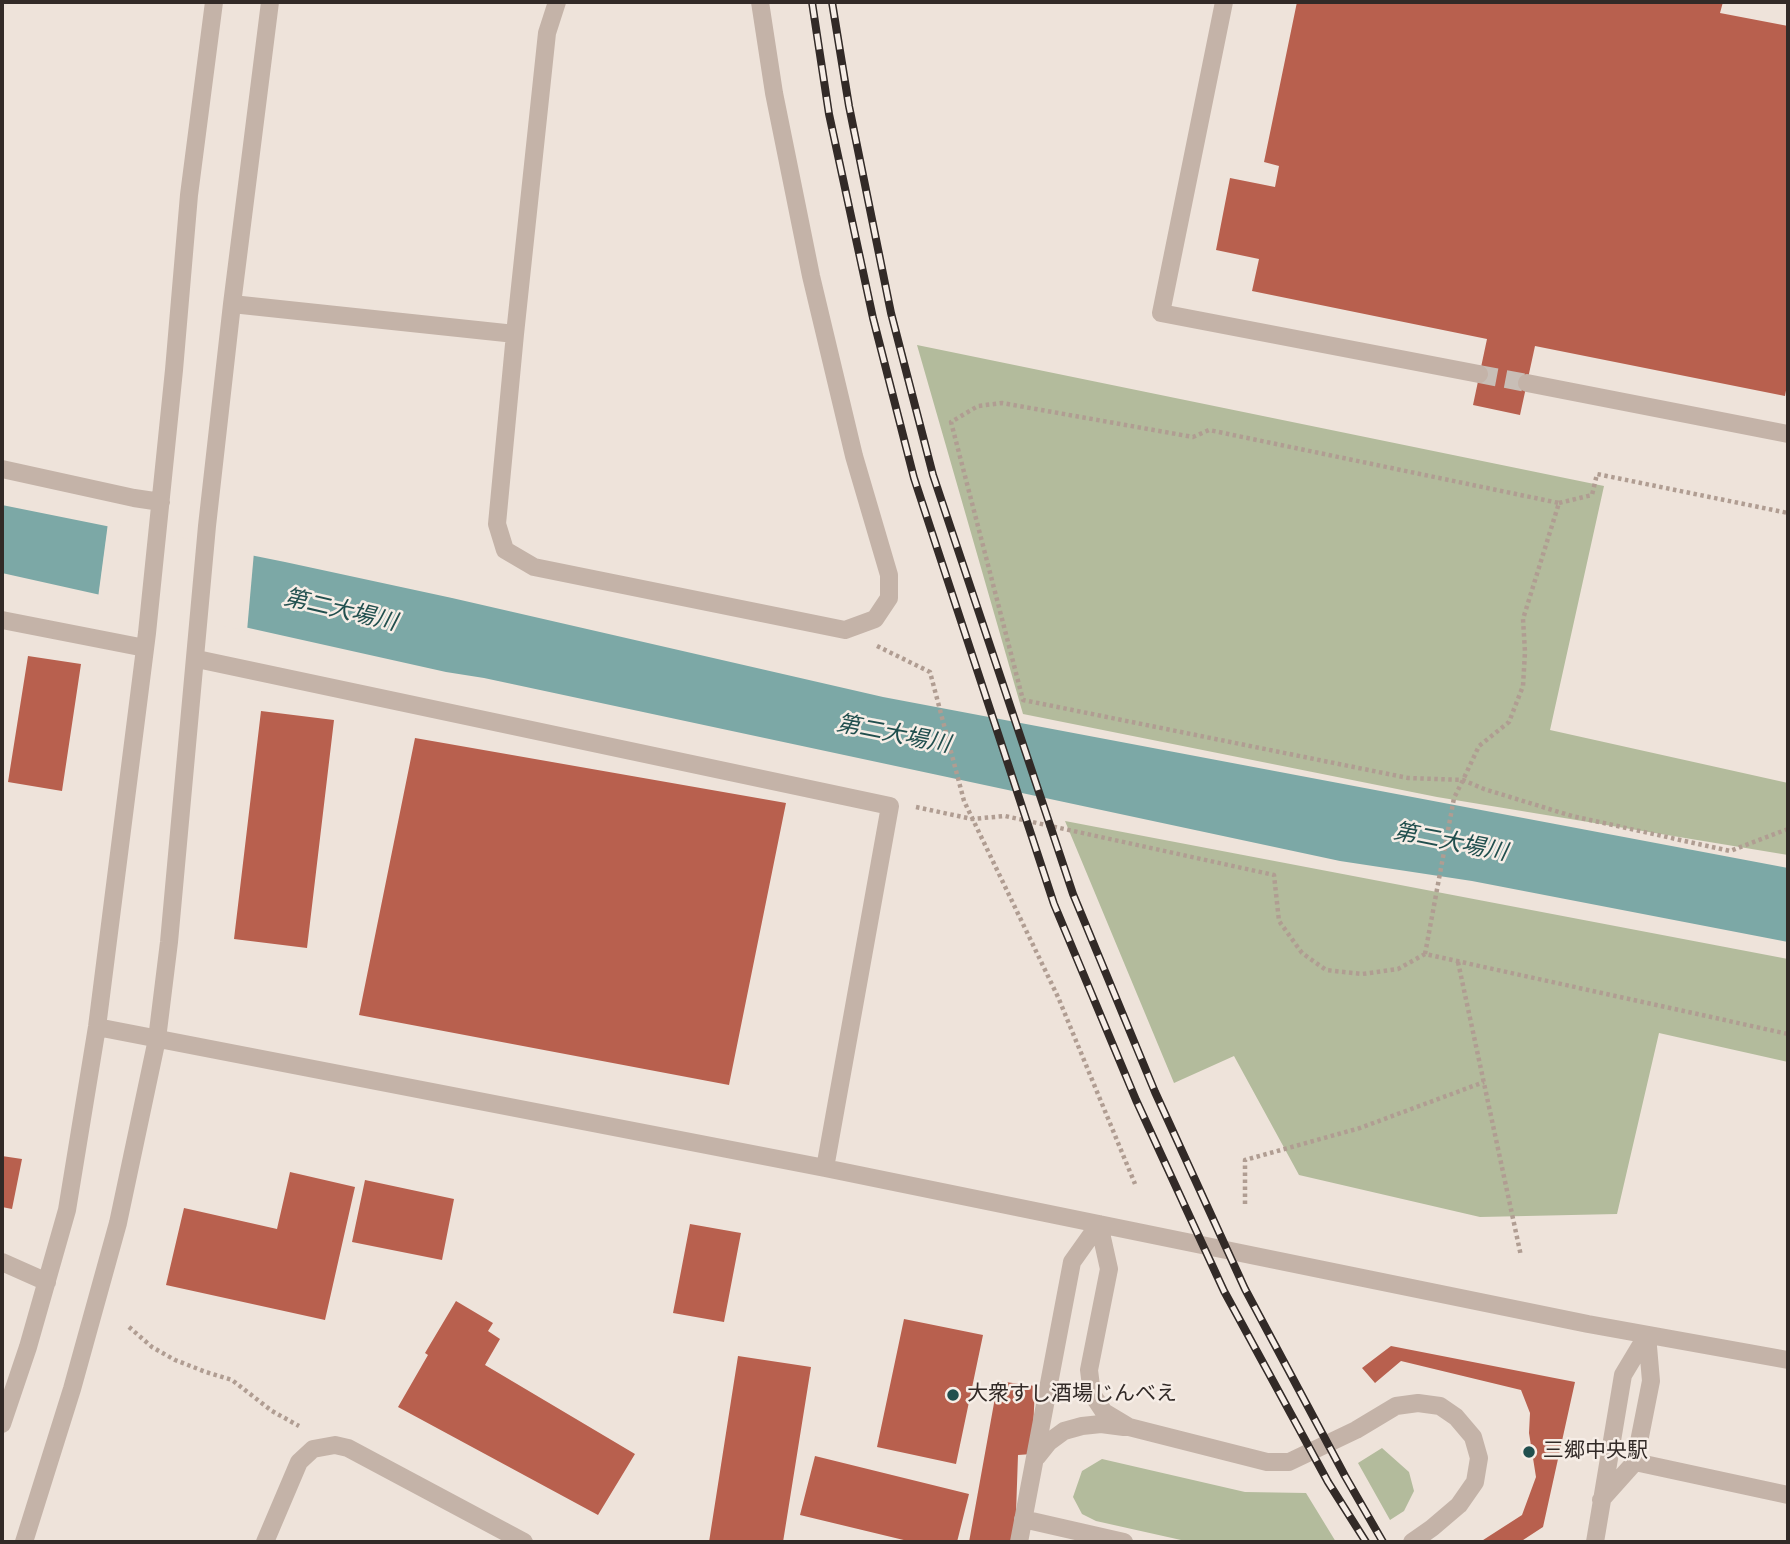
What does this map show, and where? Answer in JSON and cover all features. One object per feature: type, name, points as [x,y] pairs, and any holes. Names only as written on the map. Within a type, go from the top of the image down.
[{"type":"street","points":[[2,1424],[67,1210],[97,1027],[146,641],[188,195],[214,2]]},
{"type":"street","points":[[24,1542],[72,1389],[112,1248],[157,1039],[169,942],[207,526],[270,2]]},
{"type":"street","points":[[556,2],[547,33],[497,524],[505,550],[534,567],[845,630],[875,619],[889,598],[889,575],[854,456],[811,276],[774,93],[760,2]]},
{"type":"street","points":[[1224,2],[1161,313],[1479,374]]},
{"type":"street","points":[[232,304],[515,334]]},
{"type":"street","points":[[1527,383],[1788,434]]},
{"type":"street","points":[[2,469],[161,502]]},
{"type":"street","points":[[2,620],[146,641]]},
{"type":"street","points":[[197,650],[891,806],[825,1168]]},
{"type":"street","points":[[97,1027],[825,1168],[1647,1335],[1788,1360]]},
{"type":"street","points":[[1098,1224],[1109,1269],[1089,1370],[1092,1394],[1104,1412],[1129,1427]]},
{"type":"street","points":[[1018,1542],[1072,1262],[1098,1224]]},
{"type":"street","points":[[2,1262],[47,1282]]},
{"type":"street","points":[[1601,1500],[1635,1462],[1651,1381],[1647,1335]]},
{"type":"street","points":[[1595,1542],[1623,1375],[1647,1335]]},
{"type":"street","points":[[1035,1459],[1049,1442],[1063,1431],[1101,1424],[1129,1427],[1266,1462],[1289,1462],[1356,1430],[1396,1406],[1419,1403],[1440,1406],[1456,1417],[1473,1437],[1479,1458],[1475,1482],[1459,1505],[1412,1542]]},
{"type":"street","points":[[265,1542],[299,1462],[313,1449],[335,1445],[348,1448],[524,1542]]},
{"type":"street","points":[[1635,1462],[1788,1495]]},
{"type":"street","points":[[1023,1519],[1124,1542]]},
{"type":"path","points":[[1788,513],[1597,474],[1592,495],[1559,503],[1209,430],[1193,437],[1002,403],[978,406],[951,422],[1023,699],[1408,778],[1463,780],[1572,816],[1730,851],[1788,829]]},
{"type":"path","points":[[1425,954],[1454,798],[1479,746],[1510,722],[1522,686],[1525,652],[1522,619],[1559,503]]},
{"type":"path","points":[[845,630],[929,672],[964,801],[1058,997],[1135,1184]]},
{"type":"path","points":[[891,806],[907,806],[972,818],[1005,816],[1274,875],[1279,921],[1302,953],[1326,970],[1362,974],[1398,969],[1425,954],[1788,1034]]},
{"type":"path","points":[[1458,962],[1521,1256]]},
{"type":"path","points":[[1245,1204],[1245,1160],[1360,1128],[1484,1082]]},
{"type":"path","points":[[129,1327],[152,1347],[175,1360],[232,1380],[272,1411],[306,1430]]},
{"type":"green space","points":[[917,345],[1604,486],[1550,730],[1788,783],[1788,855],[1437,797],[1023,714]]},
{"type":"green space","points":[[1065,821],[1788,959],[1788,1062],[1659,1033],[1617,1214],[1480,1217],[1299,1175],[1234,1056],[1174,1083]]},
{"type":"green space","points":[[1382,1448],[1409,1472],[1414,1491],[1404,1511],[1390,1520],[1358,1463]]},
{"type":"green space","points":[[1102,1459],[1245,1492],[1306,1493],[1336,1542],[1190,1542],[1096,1521],[1082,1514],[1073,1497],[1082,1471]]},
{"type":"water","name":"第二大場川","points":[[2,505],[452,598],[883,697],[1788,868],[1788,942],[1472,881],[1340,861],[446,672],[2,573]]},
{"type":"pier","points":[[108,523],[254,552],[247,631],[98,598]]},
{"type":"building","points":[[1297,2],[1723,2],[1720,13],[1788,26],[1788,379],[1785,396],[1535,346],[1520,415],[1473,405],[1487,339],[1252,291],[1259,259],[1216,250],[1230,178],[1275,187],[1279,166],[1264,162]]},
{"type":"building","points":[[28,656],[81,664],[62,791],[8,782]]},
{"type":"building","points":[[261,711],[334,720],[307,948],[234,939]]},
{"type":"building","points":[[415,738],[786,803],[729,1085],[359,1015]]},
{"type":"building","points":[[2,1156],[22,1159],[12,1209],[2,1207]]},
{"type":"building","points":[[290,1172],[355,1187],[325,1320],[166,1285],[184,1208],[277,1229]]},
{"type":"building","points":[[365,1180],[454,1199],[442,1260],[352,1242]]},
{"type":"building","points":[[690,1224],[741,1233],[724,1322],[673,1313]]},
{"type":"building","points":[[456,1301],[493,1323],[488,1331],[500,1339],[485,1365],[635,1454],[598,1515],[398,1407],[428,1355],[425,1353]]},
{"type":"building","points":[[904,1319],[983,1335],[956,1464],[877,1447]]},
{"type":"building","points":[[1391,1346],[1575,1382],[1543,1527],[1520,1542],[1480,1542],[1522,1515],[1536,1477],[1529,1433],[1530,1413],[1521,1390],[1401,1361],[1375,1383],[1362,1368]]},
{"type":"building","points":[[738,1356],[811,1367],[783,1542],[709,1542]]},
{"type":"building","points":[[998,1381],[1035,1386],[1032,1454],[1018,1455],[1015,1542],[969,1542]]},
{"type":"building","points":[[815,1456],[969,1494],[957,1542],[912,1542],[800,1515]]},
{"type":"tunnel","points":[[1479,374],[1527,383]]},
{"type":"railway","points":[[812,2],[829,114],[873,318],[914,478],[1054,904],[1136,1100],[1224,1291],[1328,1482],[1366,1542]]},
{"type":"railway","points":[[832,2],[849,106],[891,313],[933,475],[1073,894],[1155,1092],[1245,1289],[1383,1542]]},
{"type":"place","name":"大衆すし酒場じんべえ","points":[[953,1395]]},
{"type":"place","name":"三郷中央駅","points":[[1529,1452]]}]
